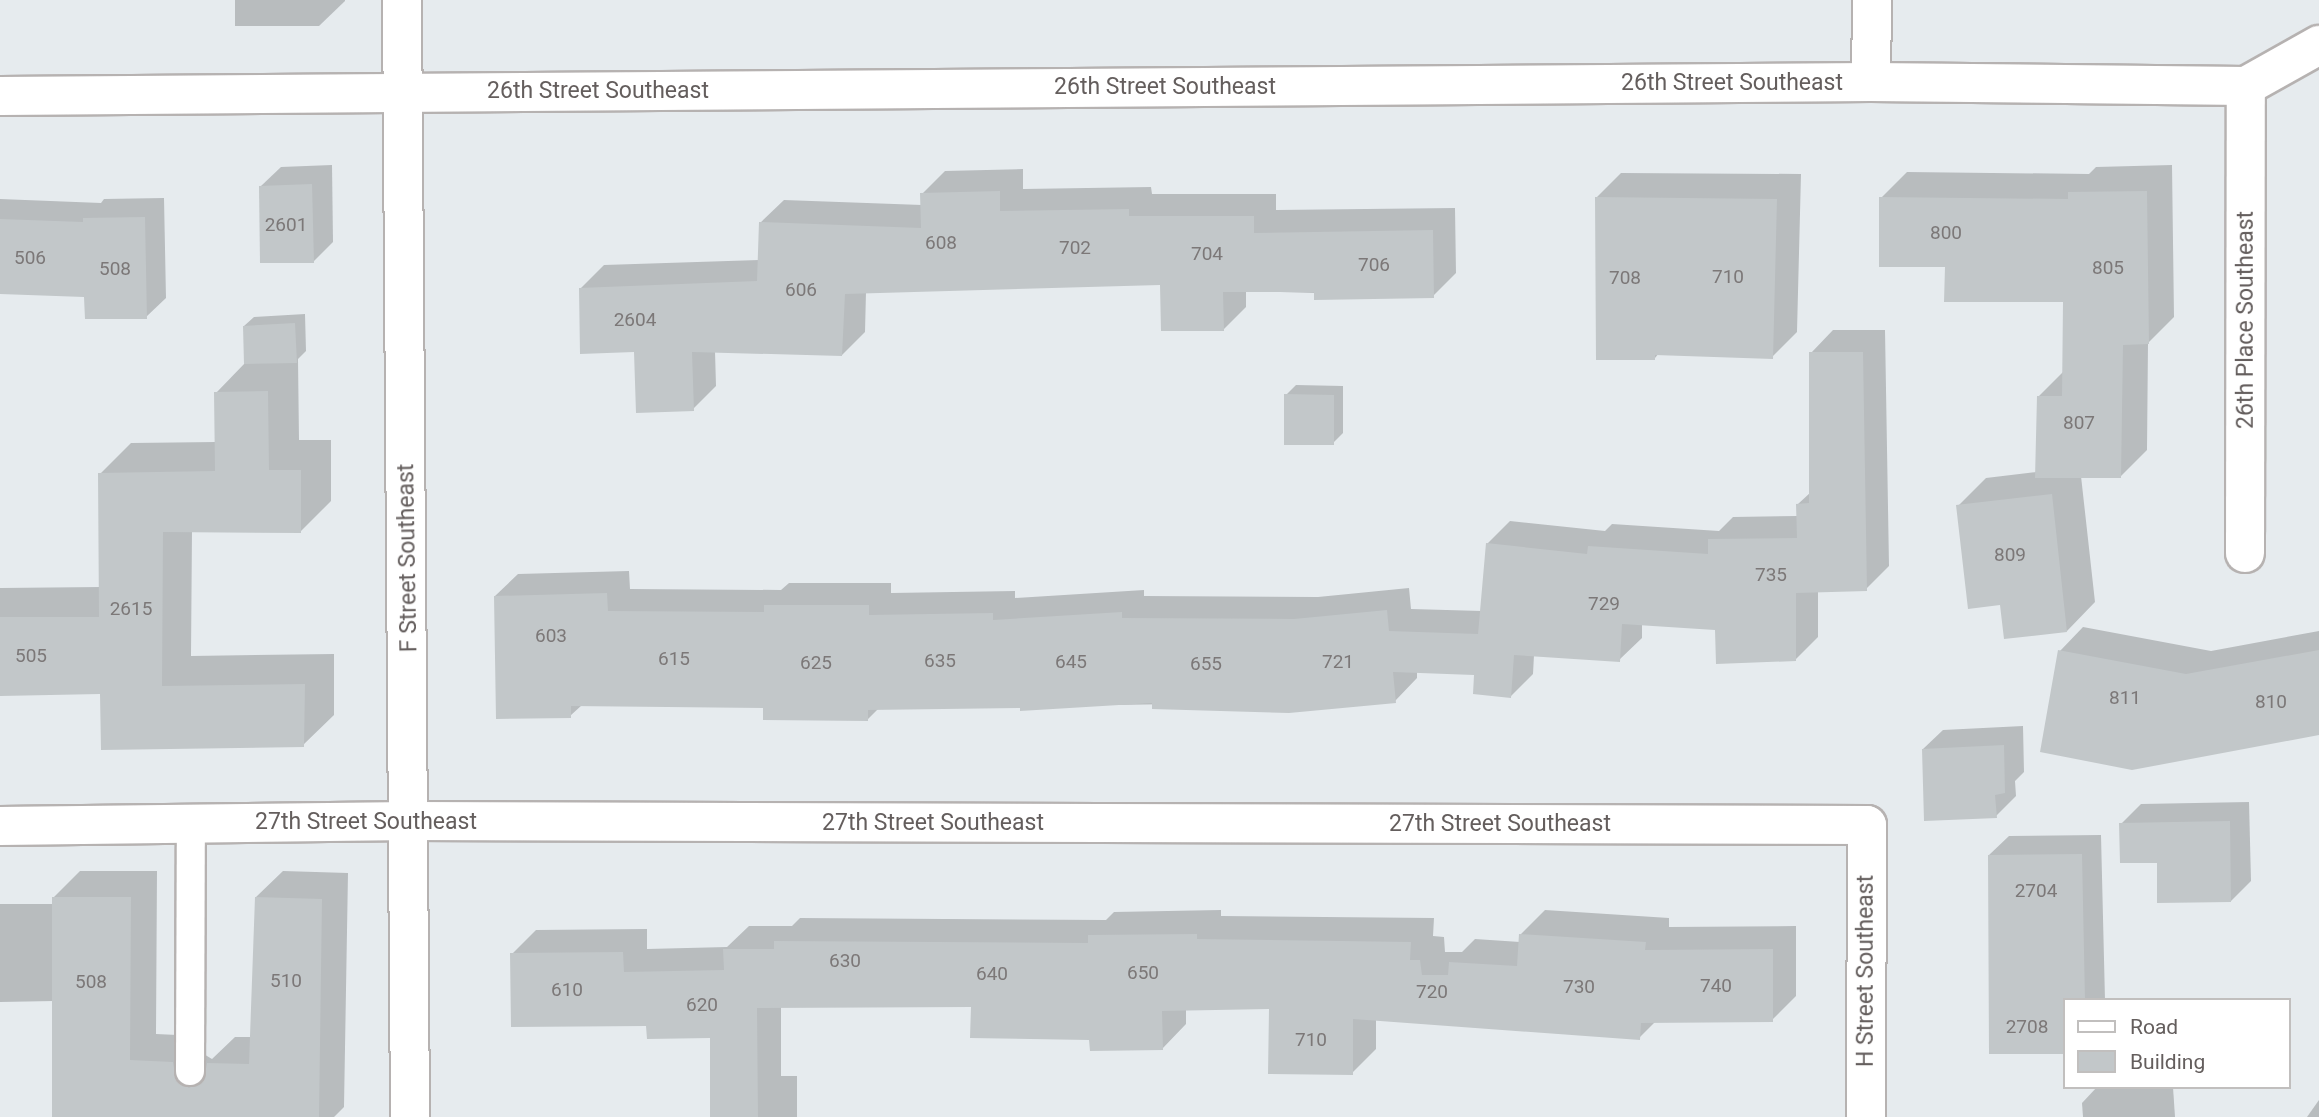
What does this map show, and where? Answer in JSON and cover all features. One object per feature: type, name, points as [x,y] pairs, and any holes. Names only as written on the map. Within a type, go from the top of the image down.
[{"type":"street","name":"F Street Southeast","points":[[402,0],[411,821],[410,1117]]},
{"type":"street","points":[[1871,82],[1872,0]]},
{"type":"street","points":[[2246,86],[2319,44]]},
{"type":"street","name":"26th Street Southeast","points":[[0,96],[1871,82],[2246,86]]},
{"type":"street","name":"26th Place Southeast","points":[[2245,553],[2246,86]]},
{"type":"street","name":"27th Street Southeast","points":[[0,826],[411,821],[1867,825]]},
{"type":"street","name":"H Street Southeast","points":[[1866,1117],[1867,825]]},
{"type":"lane","points":[[190,1070],[191,824]]},
{"type":"building","points":[[312,184],[314,263],[260,263],[259,186]]},
{"type":"building","points":[[1000,191],[1000,211],[1129,209],[1129,216],[1254,216],[1254,233],[1433,230],[1434,298],[1314,300],[1314,292],[1223,292],[1224,331],[1161,331],[1160,285],[845,294],[842,356],[692,352],[694,411],[636,413],[634,352],[580,354],[579,288],[757,281],[759,222],[921,228],[920,193]]},
{"type":"building","points":[[2147,191],[2149,344],[2123,345],[2121,478],[2035,478],[2037,396],[2062,396],[2063,302],[1944,302],[1945,267],[1879,267],[1879,197],[2068,199],[2068,192]]},
{"type":"building","points":[[1595,197],[1777,199],[1773,359],[1655,355],[1655,360],[1596,360]]},
{"type":"building","points":[[145,217],[147,319],[85,319],[84,297],[0,294],[0,219],[83,222],[83,218]]},
{"type":"building","points":[[295,323],[297,363],[244,364],[243,326]]},
{"type":"building","points":[[1809,352],[1863,352],[1867,591],[1796,593],[1796,661],[1716,664],[1715,630],[1622,624],[1620,662],[1514,655],[1511,698],[1473,694],[1474,675],[1393,672],[1396,703],[1289,713],[1152,709],[1152,703],[1020,711],[1020,708],[868,710],[868,721],[763,720],[763,708],[571,706],[571,718],[496,719],[494,596],[607,593],[608,611],[764,612],[764,605],[869,605],[869,615],[993,613],[993,620],[1122,612],[1122,618],[1294,619],[1387,610],[1389,631],[1478,634],[1486,543],[1587,554],[1588,546],[1708,554],[1708,539],[1797,538],[1796,504],[1809,503]]},
{"type":"building","points":[[268,391],[269,470],[301,470],[301,533],[163,532],[162,686],[305,684],[304,747],[101,750],[100,694],[0,696],[0,617],[99,617],[98,473],[215,471],[214,392]]},
{"type":"building","points":[[1284,394],[1334,395],[1334,445],[1284,445]]},
{"type":"building","points":[[2052,494],[2067,632],[2004,639],[2000,605],[1968,609],[1956,505]]},
{"type":"building","points":[[2058,650],[2186,674],[2319,650],[2319,735],[2132,770],[2040,752]]},
{"type":"building","points":[[2004,745],[2005,793],[1995,795],[1997,818],[1924,821],[1922,749]]},
{"type":"building","points":[[2230,821],[2231,902],[2157,903],[2157,863],[2120,863],[2119,823]]},
{"type":"building","points":[[2082,854],[2085,998],[2064,998],[2064,1054],[1989,1054],[1988,855]]},
{"type":"building","points":[[52,897],[131,897],[130,1060],[173,1062],[176,1080],[189,1088],[204,1080],[207,1063],[249,1064],[255,897],[322,899],[319,1117],[52,1117]]},
{"type":"building","points":[[1197,934],[1197,939],[1411,942],[1410,960],[1420,960],[1422,975],[1448,975],[1449,962],[1517,966],[1519,934],[1646,942],[1645,950],[1773,949],[1773,1022],[1641,1023],[1640,1040],[1353,1019],[1353,1075],[1268,1074],[1269,1009],[1162,1011],[1163,1050],[1090,1051],[1089,1040],[970,1038],[971,1007],[757,1008],[758,1117],[710,1117],[710,1038],[647,1039],[646,1026],[511,1027],[510,953],[623,952],[624,972],[724,970],[723,949],[774,949],[774,941],[1088,943],[1088,935]]}]
